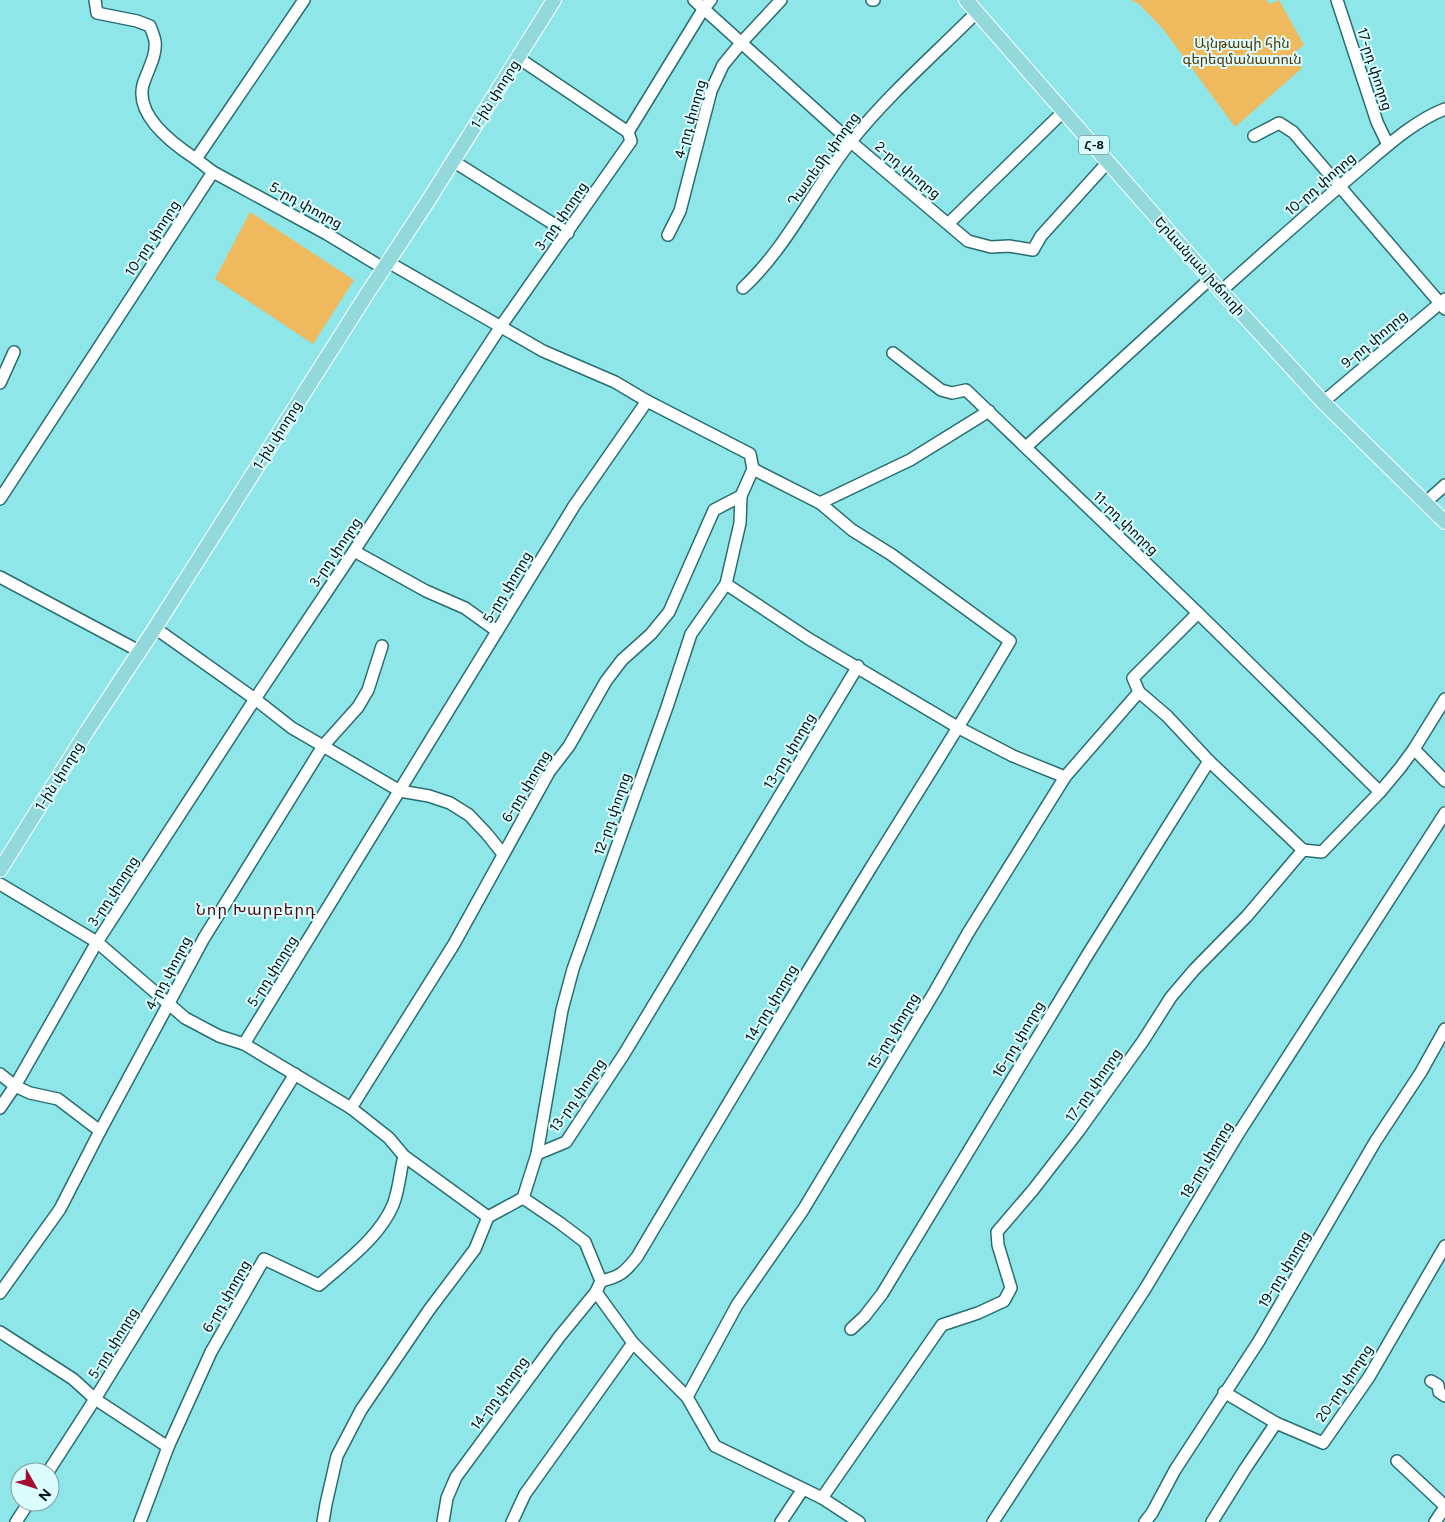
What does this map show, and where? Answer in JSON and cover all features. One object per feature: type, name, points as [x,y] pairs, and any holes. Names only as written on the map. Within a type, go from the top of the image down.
[{"type":"main road","name":"1-ին փողոց","points":[[0,870],[454,161],[554,0]]},
{"type":"main road","name":"Երևանյան խճուղի","points":[[966,0],[1221,291],[1323,402],[1445,522]]},
{"type":"street","points":[[95,0],[97,13],[137,21],[150,26],[155,42],[153,57],[142,87],[142,106],[148,117],[183,151],[213,172]]},
{"type":"street","points":[[196,159],[304,0]]},
{"type":"street","name":"2-րդ փողոց","points":[[694,0],[707,4],[740,42],[851,142],[968,241],[991,247],[1009,246],[1033,250],[1041,236],[1108,162]]},
{"type":"street","name":"4-րդ փողոց","points":[[668,235],[680,211],[711,91],[723,65],[740,42],[782,0]]},
{"type":"street","name":"17-րդ փողոց","points":[[1337,0],[1377,122],[1388,145]]},
{"type":"street","points":[[517,58],[628,132],[707,4]]},
{"type":"street","name":"Դատեմի փողոց","points":[[743,288],[758,274],[787,236],[851,142],[874,115],[977,12]]},
{"type":"street","name":"10-րդ փողոց","points":[[1221,291],[1388,145],[1429,115],[1445,109]]},
{"type":"street","points":[[949,223],[1064,111]]},
{"type":"street","points":[[1254,136],[1279,123],[1293,132],[1443,304]]},
{"type":"street","name":"3-րդ փողոց","points":[[0,1108],[15,1086],[97,942],[501,326],[631,141],[628,132]]},
{"type":"street","points":[[454,161],[568,233]]},
{"type":"street","name":"10-րդ փողոց","points":[[0,498],[213,172]]},
{"type":"street","name":"5-րդ փողոց","points":[[213,172],[501,326],[543,351],[615,382],[647,401],[574,506],[244,1044]]},
{"type":"street","points":[[1026,447],[1211,278]]},
{"type":"street","name":"9-րդ փողոց","points":[[1323,402],[1443,304]]},
{"type":"street","points":[[0,383],[14,352]]},
{"type":"street","name":"11-րդ փողոց","points":[[893,353],[941,390],[952,393],[966,390],[1198,612],[1380,792]]},
{"type":"street","points":[[647,401],[750,454],[753,469],[741,496]]},
{"type":"street","points":[[753,469],[820,503],[910,460],[989,411]]},
{"type":"street","points":[[1425,503],[1445,485]]},
{"type":"street","name":"12-րդ փողոց","points":[[537,1154],[562,1010],[573,969],[667,707],[691,634],[726,584],[740,523],[741,496]]},
{"type":"street","name":"6-րդ փողոց","points":[[351,1108],[454,944],[549,772],[569,746],[606,681],[622,660],[655,630],[670,612],[714,510],[741,496]]},
{"type":"street","name":"14-րդ փողոց","points":[[443,1522],[447,1498],[456,1477],[599,1286],[617,1278],[637,1257],[1010,641],[892,555],[852,530],[820,503]]},
{"type":"street","points":[[354,551],[426,591],[465,608],[497,631]]},
{"type":"street","points":[[0,577],[139,651]]},
{"type":"street","points":[[726,584],[809,639],[858,666],[959,728],[1013,756],[1065,777]]},
{"type":"street","points":[[1198,612],[1133,678],[1139,692],[1168,716],[1209,761],[1303,850],[1322,852],[1380,792],[1414,749],[1445,699]]},
{"type":"street","points":[[154,628],[255,699],[292,728],[400,791],[415,793],[450,803],[470,816],[488,834],[503,854]]},
{"type":"street","name":"4-րդ փողոց","points":[[0,1293],[60,1209],[204,938],[323,746],[358,707],[368,690],[382,646]]},
{"type":"street","name":"13-րդ փողոց","points":[[537,1154],[566,1142],[624,1054],[858,666]]},
{"type":"street","name":"15-րդ փողոց","points":[[687,1397],[737,1305],[803,1210],[935,991],[968,932],[1065,777],[1139,692]]},
{"type":"street","points":[[1414,749],[1445,781]]},
{"type":"street","name":"16-րդ փողոց","points":[[851,1329],[864,1317],[882,1294],[1082,962],[1209,761]]},
{"type":"street","name":"18-րդ փողոց","points":[[993,1522],[1145,1289],[1240,1131],[1445,812]]},
{"type":"street","name":"17-րդ փողոց","points":[[822,1498],[942,1325],[978,1313],[1004,1301],[1011,1288],[998,1245],[997,1232],[1033,1190],[1078,1132],[1143,1041],[1171,998],[1194,970],[1247,916],[1303,850]]},
{"type":"street","points":[[0,884],[97,942],[185,1018],[218,1036],[244,1044],[351,1108],[389,1138],[404,1156],[488,1217]]},
{"type":"street","name":"19-րդ փողոց","points":[[1145,1522],[1224,1392],[1259,1341],[1371,1149],[1421,1072],[1445,1029]]},
{"type":"street","points":[[0,1074],[15,1086],[30,1093],[58,1098],[100,1131]]},
{"type":"street","name":"5-րդ փողոց","points":[[54,1462],[295,1074]]},
{"type":"street","points":[[323,1522],[337,1456],[361,1410],[429,1310],[476,1249],[488,1217],[523,1198],[537,1154]]},
{"type":"street","name":"6-րդ փողոց","points":[[140,1522],[168,1447],[211,1352],[264,1260],[319,1285],[356,1251],[386,1218],[393,1204],[404,1156]]},
{"type":"street","points":[[523,1198],[585,1242],[599,1286],[633,1343],[687,1397],[715,1446],[822,1498],[859,1522]]},
{"type":"street","name":"20-րդ փողոց","points":[[1276,1422],[1322,1443],[1369,1377],[1445,1246]]},
{"type":"street","points":[[0,1332],[73,1379],[95,1399],[168,1447]]},
{"type":"street","points":[[512,1522],[524,1494],[633,1343]]},
{"type":"street","points":[[1431,1380],[1438,1385],[1439,1392],[1445,1396]]},
{"type":"street","points":[[1212,1522],[1276,1422],[1224,1392]]},
{"type":"street","points":[[1397,1461],[1445,1507],[1435,1522]]},
{"type":"street","points":[[781,1522],[803,1489]]},
{"type":"green space","name":"Այնթապի հին գերեզմանատուն","points":[[1131,0],[1266,0],[1270,4],[1279,0],[1304,45],[1293,53],[1302,68],[1235,127],[1163,29],[1139,4]]},
{"type":"green space","points":[[250,212],[354,280],[313,344],[215,279]]},
{"type":"district","name":"Նոր Խարբերդ","points":[[256,909]]}]
